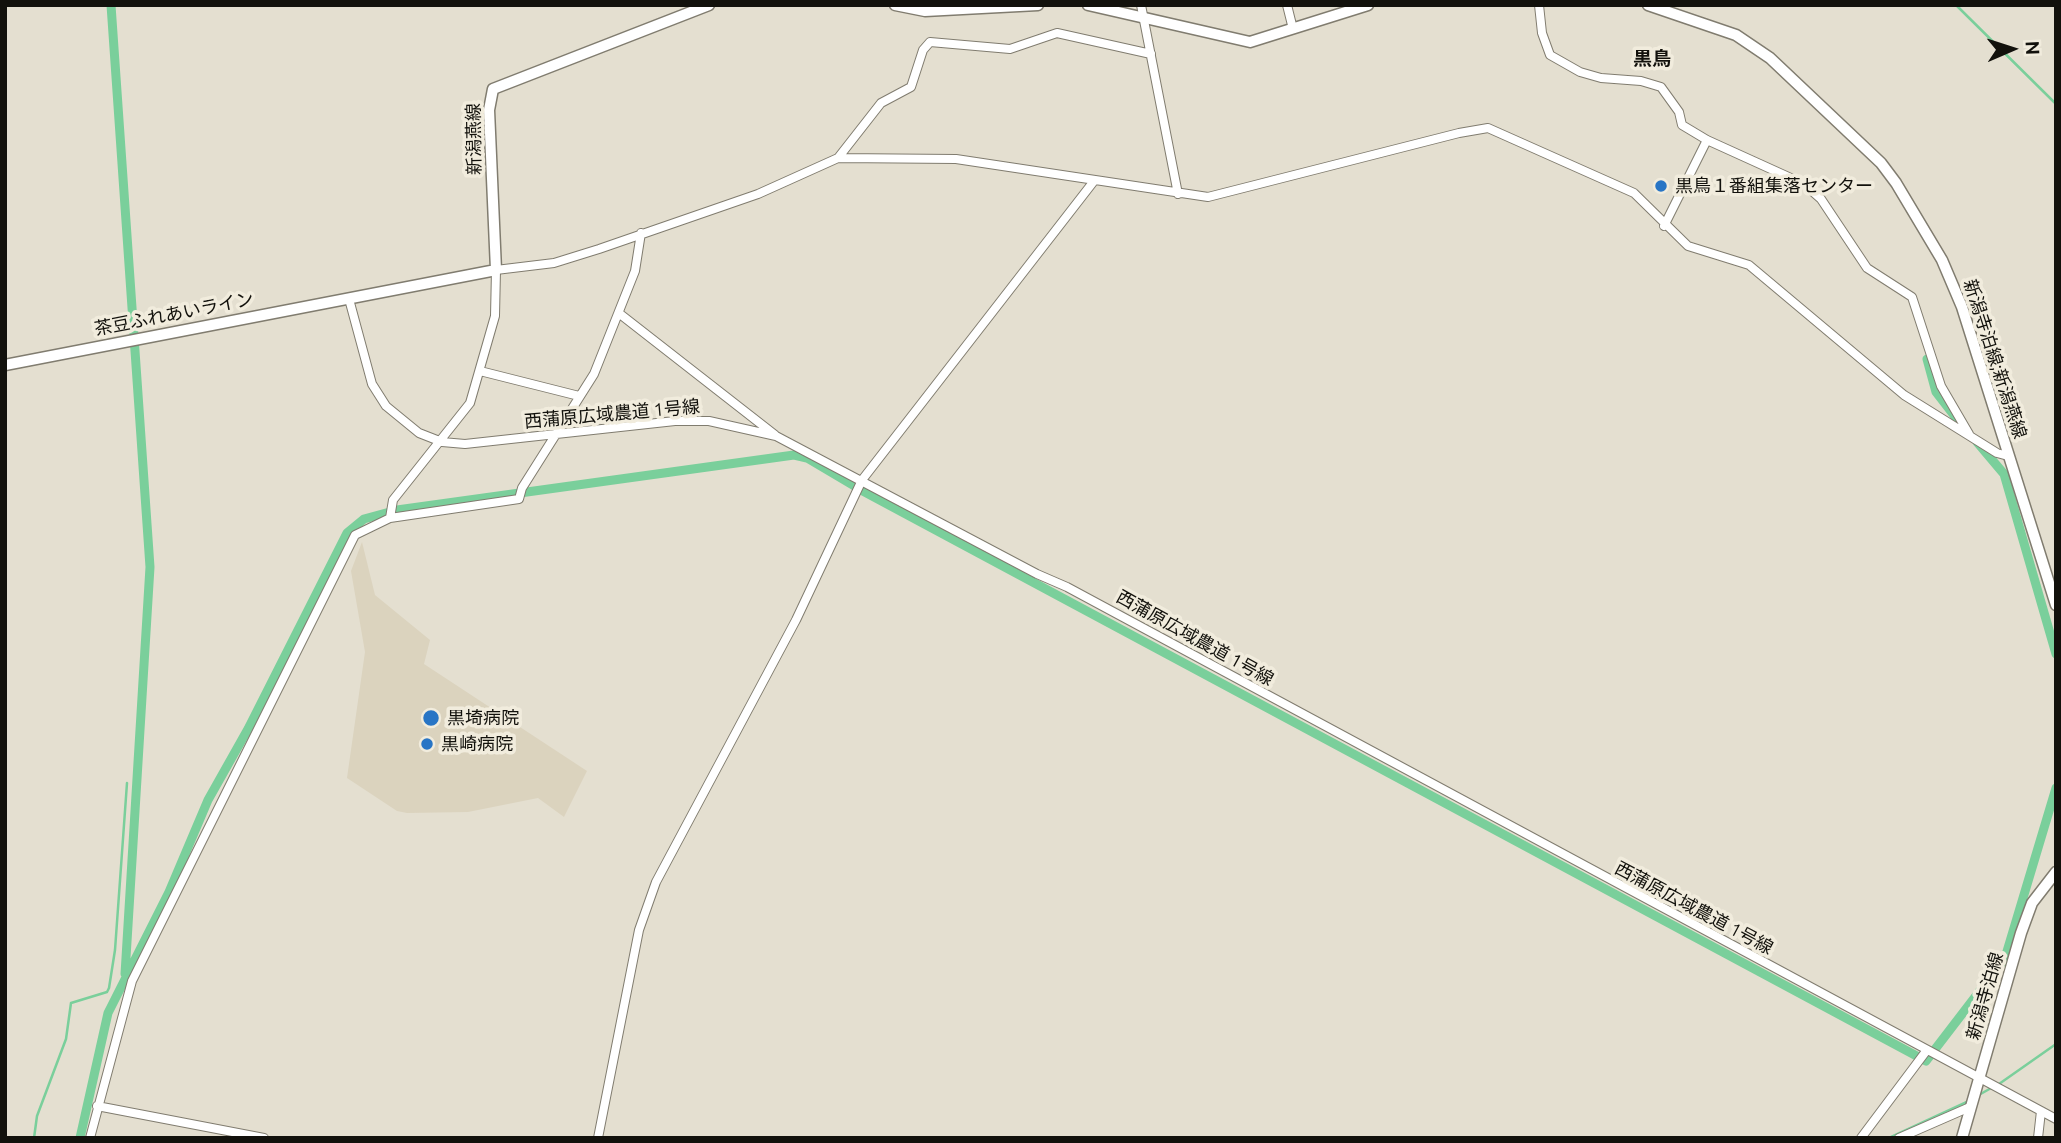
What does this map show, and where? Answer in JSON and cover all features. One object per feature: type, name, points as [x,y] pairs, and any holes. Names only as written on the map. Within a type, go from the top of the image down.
[{"type":"main road","name":"新潟燕線","points":[[496,270],[489,110],[493,89],[709,5]]},
{"type":"main road","points":[[895,5],[925,11],[967,11],[1038,5]]},
{"type":"main road","points":[[1088,5],[1250,42],[1368,5]]},
{"type":"main road","name":"新潟寺泊線;新潟燕線","points":[[1648,5],[1676,10],[1736,35],[1770,58],[1881,163],[1936,250],[1952,282],[2008,456],[2050,570]]},
{"type":"main road","points":[[349,299],[496,270]]},
{"type":"main road","name":"茶豆ふれあいライン","points":[[5,365],[349,299]]},
{"type":"main road","points":[[2050,570],[2056,606]]},
{"type":"main road","name":"新潟寺泊線","points":[[1962,1138],[1970,1106],[1982,1079],[2032,903],[2056,872]]},
{"type":"street","points":[[1141,5],[1178,194]]},
{"type":"street","points":[[1287,5],[1293,29]]},
{"type":"street","points":[[1539,5],[1542,33],[1550,55],[1580,72],[1601,78],[1641,81],[1661,88],[1679,112],[1682,125],[1707,140],[1804,184],[1821,199],[1867,268],[1912,297],[1941,386],[1969,434]]},
{"type":"street","points":[[838,158],[881,103],[911,87],[923,50],[930,42],[1010,49],[1057,33],[1151,54]]},
{"type":"street","points":[[390,518],[393,500],[442,442],[470,403],[495,316],[496,270],[554,263],[758,194],[838,158],[956,159],[1208,197],[1488,128],[1634,194],[1664,226],[1688,246],[1749,265],[1904,395],[1997,453],[2008,456]]},
{"type":"street","points":[[1664,226],[1707,140]]},
{"type":"street","points":[[598,1138],[639,930],[656,882],[796,620],[862,480],[1094,181]]},
{"type":"street","points":[[90,1138],[132,981],[355,536],[390,518],[519,499],[522,488],[594,374],[635,271],[641,233]]},
{"type":"street","name":"西蒲原広域農道 1号線","points":[[349,299],[372,384],[386,406],[419,433],[442,442],[465,444],[675,421],[709,421],[776,436],[1037,574],[1067,587],[2056,1119]]},
{"type":"street","points":[[620,314],[748,410],[776,436]]},
{"type":"street","points":[[481,370],[579,396]]},
{"type":"street","points":[[1861,1138],[1927,1050]]},
{"type":"street","points":[[97,1106],[264,1138]]},
{"type":"street","points":[[1899,1138],[1970,1106]]},
{"type":"street","points":[[2038,1138],[2041,1111]]},
{"type":"shaded area","name":"黒埼病院","points":[[362,542],[375,595],[430,640],[424,664],[587,771],[564,817],[538,798],[468,812],[407,813],[397,811],[347,778],[365,652],[351,571]]},
{"type":"waterway","points":[[111,5],[150,567],[125,974]]},
{"type":"waterway","points":[[1956,5],[2056,104]]},
{"type":"waterway","points":[[1927,359],[1936,392],[1967,432]]},
{"type":"waterway","points":[[1977,442],[2004,474],[2056,654]]},
{"type":"waterway","points":[[80,1138],[108,1013],[169,892],[208,800],[248,729],[347,533],[364,519],[397,510],[794,455],[807,458],[861,490],[1926,1061],[2005,958],[2056,788]]},
{"type":"waterway","points":[[34,1138],[37,1116],[66,1039],[71,1003],[107,992],[109,988],[115,950],[127,783]]},
{"type":"waterway","points":[[1999,1084],[2056,1044]]},
{"type":"waterway","points":[[1977,1096],[1993,1087]]},
{"type":"waterway","points":[[1889,1138],[1969,1101]]},
{"type":"place","name":"黒鳥１番組集落センター","points":[[1661,186]]},
{"type":"place","name":"黒埼病院","points":[[431,718]]},
{"type":"place","name":"黒崎病院","points":[[427,744]]},
{"type":"district","name":"黒鳥","points":[[1652,59]]}]
